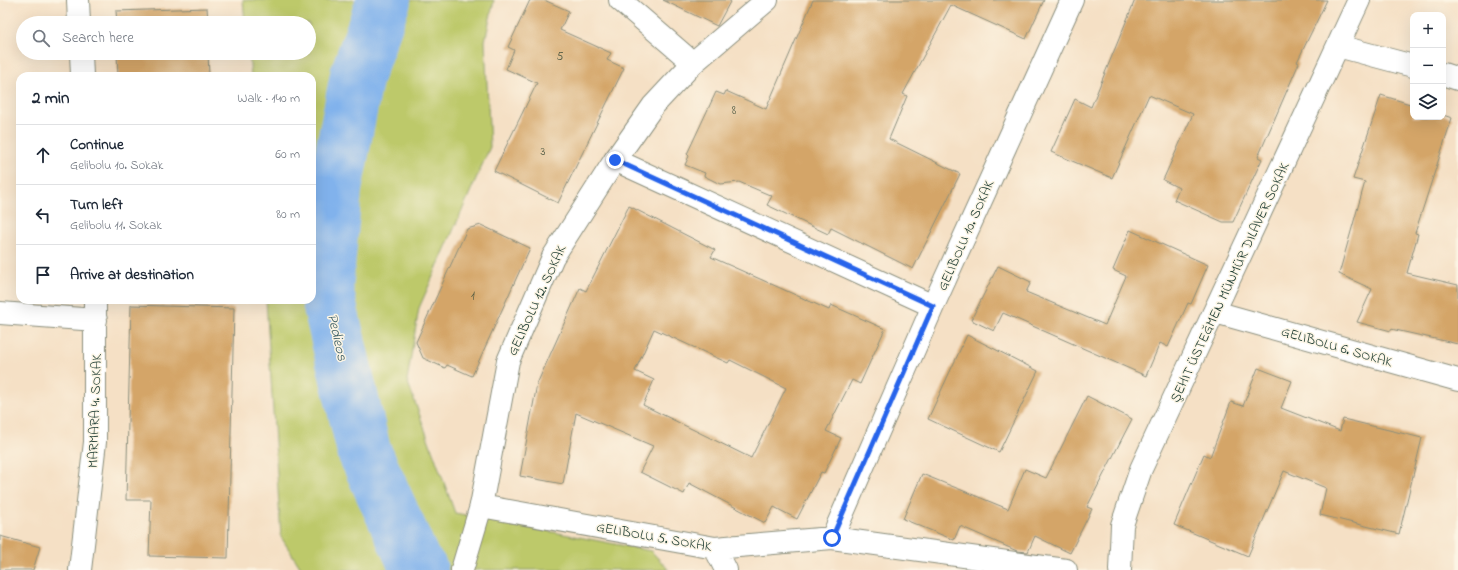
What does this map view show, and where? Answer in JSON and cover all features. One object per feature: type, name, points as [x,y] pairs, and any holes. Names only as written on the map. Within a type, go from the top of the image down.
[{"type":"street","points":[[78,0],[79,16]]},
{"type":"street","points":[[620,0],[693,63]]},
{"type":"street","name":"GELIBOLU 12. SOKAK","points":[[462,570],[481,506],[508,362],[554,257],[615,160],[653,106],[693,63],[767,0]]},
{"type":"street","name":"GELIBOLU 10. SOKAK","points":[[832,538],[933,306],[1072,0]]},
{"type":"street","name":"ŞEHIT ÜSTEĞMEN MÜNMÜR DILAVER SOKAK","points":[[1120,570],[1122,525],[1142,469],[1359,0]]},
{"type":"street","points":[[1338,46],[1410,65]]},
{"type":"street","points":[[81,60],[82,72]]},
{"type":"street","points":[[1446,75],[1458,78]]},
{"type":"street","points":[[615,160],[933,306]]},
{"type":"street","points":[[0,313],[95,310]]},
{"type":"street","name":"MARMARA 4. SOKAK","points":[[80,570],[95,442],[95,310]]},
{"type":"street","name":"GELIBOLU 6. SOKAK","points":[[1215,312],[1458,380]]},
{"type":"street","name":"GELIBOLU 5. SOKAK","points":[[481,506],[715,548],[832,538],[1066,570]]},
{"type":"street","points":[[715,548],[726,570]]},
{"type":"green space","points":[[243,0],[494,0],[485,41],[490,147],[419,308],[407,380],[455,513],[651,551],[669,570],[302,570],[281,537],[266,304],[316,304],[316,72],[251,72],[250,60],[316,60],[316,16],[244,16]]},
{"type":"building","points":[[530,0],[544,0],[569,11],[560,30],[611,53],[607,60],[624,68],[558,203],[494,171],[537,83],[506,69],[514,50],[508,47]]},
{"type":"building","points":[[663,0],[731,0],[717,26]]},
{"type":"building","points":[[813,0],[1044,0],[1026,39],[951,5],[903,94],[907,96],[889,139],[960,174],[913,269],[831,228],[828,234],[767,205],[772,196],[739,182],[720,184],[704,176],[705,173],[685,165],[689,156],[687,154],[716,92],[724,95],[726,91],[766,109]]},
{"type":"building","points":[[1135,0],[1327,0],[1297,62],[1299,63],[1258,157],[1262,159],[1233,222],[1223,222],[1174,200],[1179,188],[1163,180],[1193,114],[1149,95],[1112,178],[1051,152],[1075,99],[1091,107]]},
{"type":"building","points":[[207,8],[208,16],[116,16],[116,11]]},
{"type":"building","points":[[117,60],[208,60],[209,72],[118,72]]},
{"type":"building","points":[[1381,95],[1410,104],[1410,120],[1446,120],[1446,116],[1452,118],[1415,233],[1418,234],[1407,273],[1458,285],[1458,344],[1391,329],[1391,331],[1357,322],[1372,289],[1339,274],[1365,182],[1353,179]]},
{"type":"building","points":[[629,206],[715,250],[711,257],[829,310],[831,305],[885,329],[860,384],[852,380],[826,431],[841,438],[824,473],[821,472],[797,519],[774,507],[765,523],[689,483],[684,494],[640,472],[653,446],[576,413],[563,484],[520,476],[537,384],[580,288],[586,291]],"holes":[[[654,329],[728,363],[730,360],[786,388],[751,458],[643,405],[654,380],[635,371]]]},
{"type":"building","points":[[481,225],[530,248],[472,376],[447,365],[445,368],[423,358],[416,342],[467,229]]},
{"type":"building","points":[[1130,230],[1208,265],[1191,304],[1188,303],[1168,347],[1160,343],[1146,376],[1003,313],[994,331],[971,320],[998,266],[1031,282],[1026,292],[1105,325],[1126,276],[1113,270]]},
{"type":"building","points":[[131,305],[234,308],[228,558],[149,556],[151,500],[126,500]]},
{"type":"building","points":[[967,335],[1038,371],[999,452],[928,419]]},
{"type":"building","points":[[1258,368],[1292,381],[1281,408],[1340,431],[1343,419],[1422,438],[1399,534],[1320,515],[1326,488],[1284,471],[1248,556],[1174,525],[1204,454],[1210,457],[1231,402],[1243,406]]},
{"type":"building","points":[[1087,396],[1132,419],[1087,507],[1092,509],[1070,553],[1035,536],[1028,552],[1017,551],[960,526],[954,540],[903,519],[922,474],[1008,509],[1025,469],[1046,478]]},
{"type":"building","points":[[0,536],[40,547],[33,570],[0,570]]},
{"type":"waterway","name":"Pedieos","points":[[384,0],[357,75],[335,189],[326,289],[364,451],[416,566],[421,570]]},
{"type":"route","points":[[615,160],[933,306],[832,538]]}]
